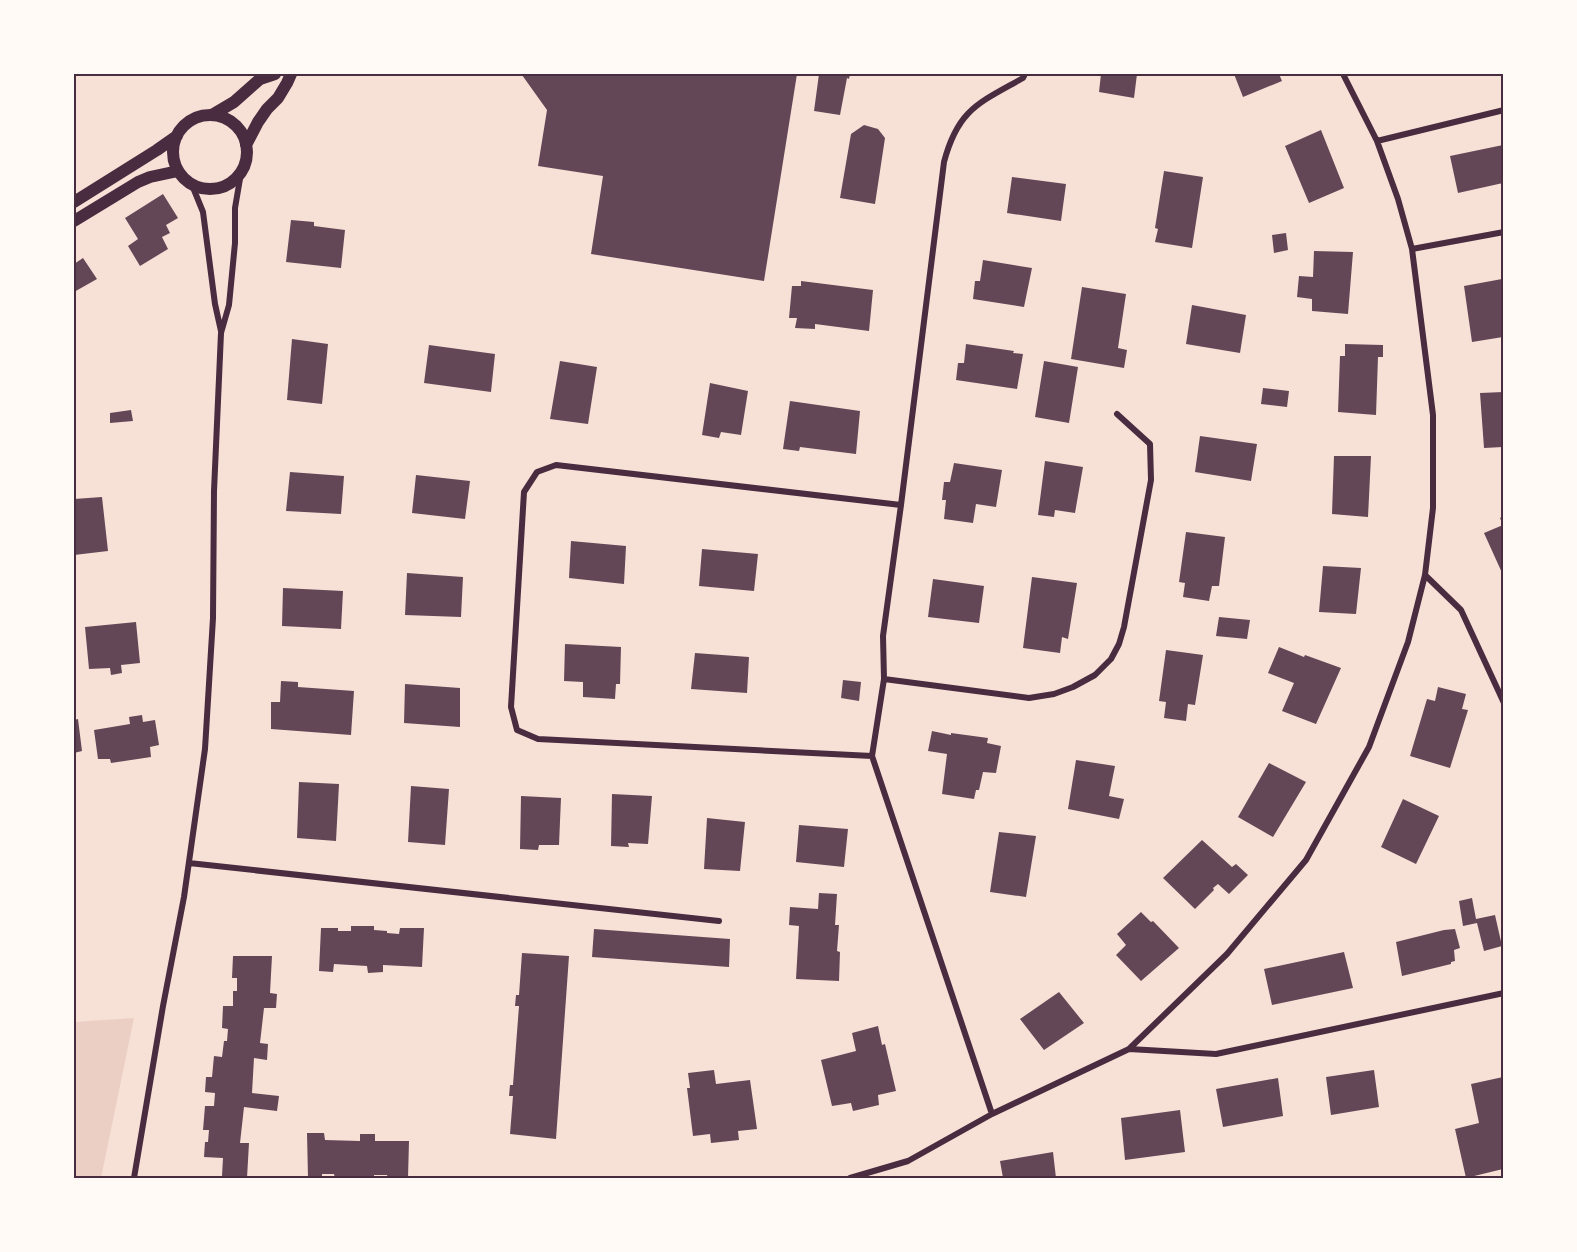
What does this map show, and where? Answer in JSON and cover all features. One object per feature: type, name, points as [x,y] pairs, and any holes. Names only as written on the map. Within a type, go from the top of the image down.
[{"type":"main road","points":[[212,115],[234,102],[260,79],[274,74]]},
{"type":"main road","points":[[246,145],[258,122],[278,98],[291,74]]},
{"type":"main road","points":[[212,115],[231,122],[241,132],[247,154],[241,172],[228,185],[219,188],[201,188],[187,182],[178,171],[173,157],[174,142],[182,128],[195,118],[212,115]]},
{"type":"main road","points":[[74,202],[177,136]]},
{"type":"main road","points":[[74,221],[138,182],[178,171]]},
{"type":"street","points":[[992,1114],[872,756],[885,679],[883,636],[944,162],[955,129],[966,114],[984,100],[1023,78],[1025,74]]},
{"type":"street","points":[[850,1179],[908,1161],[992,1114],[1129,1049],[1227,954],[1306,860],[1369,747],[1408,642],[1425,575],[1433,508],[1433,415],[1412,249],[1398,199],[1377,141],[1344,74],[1353,74]]},
{"type":"street","points":[[1377,141],[1503,110]]},
{"type":"street","points":[[134,1179],[189,863],[205,749],[213,618],[214,491],[221,333],[229,305],[235,243],[235,208],[241,172]]},
{"type":"street","points":[[192,185],[203,213],[221,333]]},
{"type":"street","points":[[1412,249],[1503,232]]},
{"type":"street","points":[[885,679],[1029,698],[1054,694],[1073,687],[1095,675],[1111,659],[1124,627],[1151,480],[1150,444],[1117,414]]},
{"type":"street","points":[[872,756],[538,739],[517,730],[511,707],[524,492],[537,472],[556,465],[901,504]]},
{"type":"street","points":[[1425,575],[1461,610],[1503,703]]},
{"type":"street","points":[[189,863],[719,921]]},
{"type":"street","points":[[1129,1049],[1216,1054],[1503,993]]},
{"type":"shaded area","points":[[134,1018],[101,1178],[74,1178],[74,1022]]},
{"type":"building","points":[[797,74],[764,281],[591,254],[603,176],[538,166],[547,110],[522,75]]},
{"type":"building","points":[[819,74],[850,74],[849,79],[847,78],[840,115],[814,111]]},
{"type":"building","points":[[1101,74],[1137,74],[1134,98],[1099,92]]},
{"type":"building","points":[[1234,74],[1279,74],[1282,81],[1243,97]]},
{"type":"building","points":[[864,125],[878,129],[885,138],[875,204],[840,198],[851,134]]},
{"type":"building","points":[[1321,130],[1344,188],[1309,203],[1285,146]]},
{"type":"building","points":[[1503,145],[1503,183],[1458,193],[1450,156]]},
{"type":"building","points":[[1164,171],[1203,177],[1192,248],[1155,242]]},
{"type":"building","points":[[1012,177],[1066,184],[1061,221],[1007,213]]},
{"type":"building","points":[[163,194],[178,218],[166,225],[170,233],[162,237],[168,249],[140,266],[128,246],[138,239],[125,218]]},
{"type":"building","points":[[291,220],[314,222],[314,226],[345,230],[341,268],[286,262]]},
{"type":"building","points":[[1286,233],[1288,250],[1274,253],[1272,235]]},
{"type":"building","points":[[1314,251],[1353,252],[1348,314],[1312,311],[1312,299],[1297,297],[1299,276],[1313,277]]},
{"type":"building","points":[[83,258],[97,279],[74,292],[74,264]]},
{"type":"building","points":[[983,260],[1032,268],[1024,307],[973,299],[975,281],[980,281]]},
{"type":"building","points":[[1502,279],[1503,337],[1472,342],[1464,286]]},
{"type":"building","points":[[801,281],[873,290],[869,331],[815,324],[815,329],[795,328],[797,318],[789,318],[792,286],[801,286]]},
{"type":"building","points":[[1082,287],[1126,294],[1118,348],[1127,350],[1124,368],[1071,359]]},
{"type":"building","points":[[1192,305],[1246,315],[1240,353],[1186,344]]},
{"type":"building","points":[[292,339],[328,344],[322,404],[287,400]]},
{"type":"building","points":[[966,344],[1023,354],[1017,389],[956,380],[958,363],[964,363]]},
{"type":"building","points":[[1345,344],[1383,345],[1383,357],[1378,357],[1376,415],[1338,412],[1340,356],[1345,356]]},
{"type":"building","points":[[429,345],[495,354],[491,392],[424,383]]},
{"type":"building","points":[[560,361],[597,367],[588,424],[550,419]]},
{"type":"building","points":[[1044,361],[1078,367],[1069,423],[1035,417]]},
{"type":"building","points":[[710,383],[748,391],[741,435],[721,432],[719,438],[702,435]]},
{"type":"building","points":[[1263,388],[1289,391],[1287,407],[1261,404]]},
{"type":"building","points":[[1503,392],[1503,447],[1484,448],[1480,393]]},
{"type":"building","points":[[790,401],[860,411],[856,454],[800,447],[799,451],[783,449]]},
{"type":"building","points":[[131,410],[133,421],[110,423],[110,413]]},
{"type":"building","points":[[1200,436],[1257,444],[1251,481],[1195,472]]},
{"type":"building","points":[[1334,456],[1371,456],[1368,517],[1332,514]]},
{"type":"building","points":[[1045,461],[1083,467],[1075,513],[1055,510],[1054,517],[1038,515]]},
{"type":"building","points":[[954,463],[1002,470],[996,507],[976,504],[973,523],[944,519],[946,500],[942,500],[944,482],[950,482]]},
{"type":"building","points":[[290,472],[344,476],[341,514],[286,511]]},
{"type":"building","points":[[416,475],[470,481],[465,519],[412,513]]},
{"type":"building","points":[[102,497],[108,551],[74,555],[74,499]]},
{"type":"building","points":[[1503,525],[1503,575],[1484,533]]},
{"type":"building","points":[[1186,532],[1225,537],[1219,586],[1212,586],[1209,601],[1183,597],[1185,583],[1179,582]]},
{"type":"building","points":[[571,541],[626,546],[624,584],[569,578]]},
{"type":"building","points":[[702,549],[758,554],[754,591],[699,586]]},
{"type":"building","points":[[1323,566],[1361,568],[1356,614],[1319,612]]},
{"type":"building","points":[[407,573],[463,577],[461,617],[405,615]]},
{"type":"building","points":[[1032,577],[1077,583],[1068,639],[1062,637],[1060,653],[1023,648]]},
{"type":"building","points":[[933,579],[984,586],[979,623],[928,617]]},
{"type":"building","points":[[283,588],[343,591],[341,629],[282,626]]},
{"type":"building","points":[[1219,617],[1250,620],[1247,639],[1216,636]]},
{"type":"building","points":[[136,622],[140,663],[121,665],[122,673],[111,675],[110,668],[89,669],[85,627]]},
{"type":"building","points":[[565,644],[621,647],[620,684],[616,684],[615,699],[583,697],[583,682],[564,681]]},
{"type":"building","points":[[1279,647],[1341,668],[1316,724],[1282,711],[1294,683],[1268,673]]},
{"type":"building","points":[[1166,650],[1203,655],[1195,705],[1188,704],[1186,721],[1164,718],[1166,702],[1159,701]]},
{"type":"building","points":[[695,653],[749,657],[747,693],[691,689]]},
{"type":"building","points":[[843,680],[861,682],[859,701],[841,698]]},
{"type":"building","points":[[281,681],[298,682],[298,687],[354,691],[351,735],[271,729],[271,702],[280,702]]},
{"type":"building","points":[[405,684],[460,688],[460,727],[404,723]]},
{"type":"building","points":[[1438,687],[1466,694],[1462,709],[1468,710],[1450,768],[1410,756],[1427,699],[1435,701]]},
{"type":"building","points":[[142,715],[143,722],[155,720],[159,745],[150,747],[151,757],[111,763],[110,759],[98,759],[94,730],[130,724],[129,717]]},
{"type":"building","points":[[78,719],[82,751],[74,753],[74,720]]},
{"type":"building","points":[[932,731],[988,738],[987,743],[1001,746],[996,773],[983,772],[979,790],[976,790],[974,799],[942,794],[947,754],[928,751]]},
{"type":"building","points":[[1076,760],[1115,766],[1109,796],[1124,799],[1119,819],[1068,809]]},
{"type":"building","points":[[1269,763],[1306,782],[1273,837],[1238,817]]},
{"type":"building","points":[[299,782],[339,784],[336,841],[297,838]]},
{"type":"building","points":[[411,786],[449,789],[445,845],[408,842]]},
{"type":"building","points":[[612,794],[652,796],[648,844],[628,843],[629,847],[611,846]]},
{"type":"building","points":[[521,796],[561,798],[559,845],[539,845],[538,850],[520,849]]},
{"type":"building","points":[[1403,799],[1439,816],[1416,864],[1381,847]]},
{"type":"building","points":[[707,818],[745,822],[740,871],[704,869]]},
{"type":"building","points":[[799,825],[848,829],[844,867],[796,862]]},
{"type":"building","points":[[999,832],[1036,836],[1026,897],[990,892]]},
{"type":"building","points":[[1202,840],[1232,867],[1236,864],[1248,875],[1229,894],[1218,884],[1195,909],[1163,878]]},
{"type":"building","points":[[819,893],[837,894],[835,925],[839,925],[837,951],[840,952],[839,981],[796,979],[799,926],[789,925],[790,907],[818,909]]},
{"type":"building","points":[[1472,898],[1476,919],[1495,915],[1502,946],[1484,951],[1477,923],[1463,926],[1459,901]]},
{"type":"building","points":[[1141,912],[1179,948],[1141,981],[1116,955],[1126,945],[1117,934]]},
{"type":"building","points":[[351,926],[374,926],[374,930],[399,934],[400,928],[424,928],[422,967],[383,965],[383,972],[368,973],[367,966],[334,964],[333,972],[319,971],[321,928],[351,931]]},
{"type":"building","points":[[594,929],[730,939],[729,967],[592,957]]},
{"type":"building","points":[[1455,929],[1460,948],[1454,950],[1455,961],[1402,976],[1396,942]]},
{"type":"building","points":[[1344,952],[1353,988],[1272,1005],[1264,969]]},
{"type":"building","points":[[522,953],[569,956],[556,1139],[510,1134],[513,1096],[509,1096],[510,1085],[513,1085],[519,1006],[515,1006],[516,995],[519,995]]},
{"type":"building","points":[[233,956],[272,956],[270,993],[277,994],[276,1008],[264,1008],[260,1043],[268,1044],[267,1060],[254,1058],[252,1093],[279,1096],[277,1111],[244,1107],[240,1143],[249,1143],[247,1178],[222,1176],[223,1158],[204,1157],[209,1130],[203,1130],[205,1106],[214,1106],[215,1093],[205,1092],[206,1077],[212,1077],[214,1056],[222,1057],[224,1041],[227,1041],[228,1029],[222,1028],[223,1006],[233,1006],[233,991],[237,991],[237,978],[232,978]]},
{"type":"building","points":[[1059,992],[1084,1023],[1044,1050],[1020,1019]]},
{"type":"building","points":[[878,1026],[882,1045],[885,1044],[896,1091],[878,1095],[879,1105],[853,1111],[851,1103],[832,1106],[821,1060],[856,1051],[852,1033]]},
{"type":"building","points":[[714,1070],[716,1084],[750,1080],[757,1129],[738,1131],[739,1140],[711,1143],[710,1134],[693,1136],[687,1088],[690,1088],[688,1073]]},
{"type":"building","points":[[1374,1070],[1379,1107],[1331,1115],[1326,1077]]},
{"type":"building","points":[[1503,1077],[1503,1169],[1466,1178],[1455,1129],[1479,1123],[1471,1084]]},
{"type":"building","points":[[1278,1078],[1283,1116],[1223,1127],[1216,1089]]},
{"type":"building","points":[[1180,1110],[1185,1152],[1125,1160],[1121,1118]]},
{"type":"building","points":[[307,1133],[324,1133],[325,1140],[360,1141],[360,1134],[375,1134],[375,1141],[409,1141],[408,1178],[374,1175],[374,1177],[335,1178],[334,1174],[322,1174],[322,1178],[308,1178]]},
{"type":"building","points":[[1053,1152],[1056,1178],[1003,1178],[1000,1161]]}]
